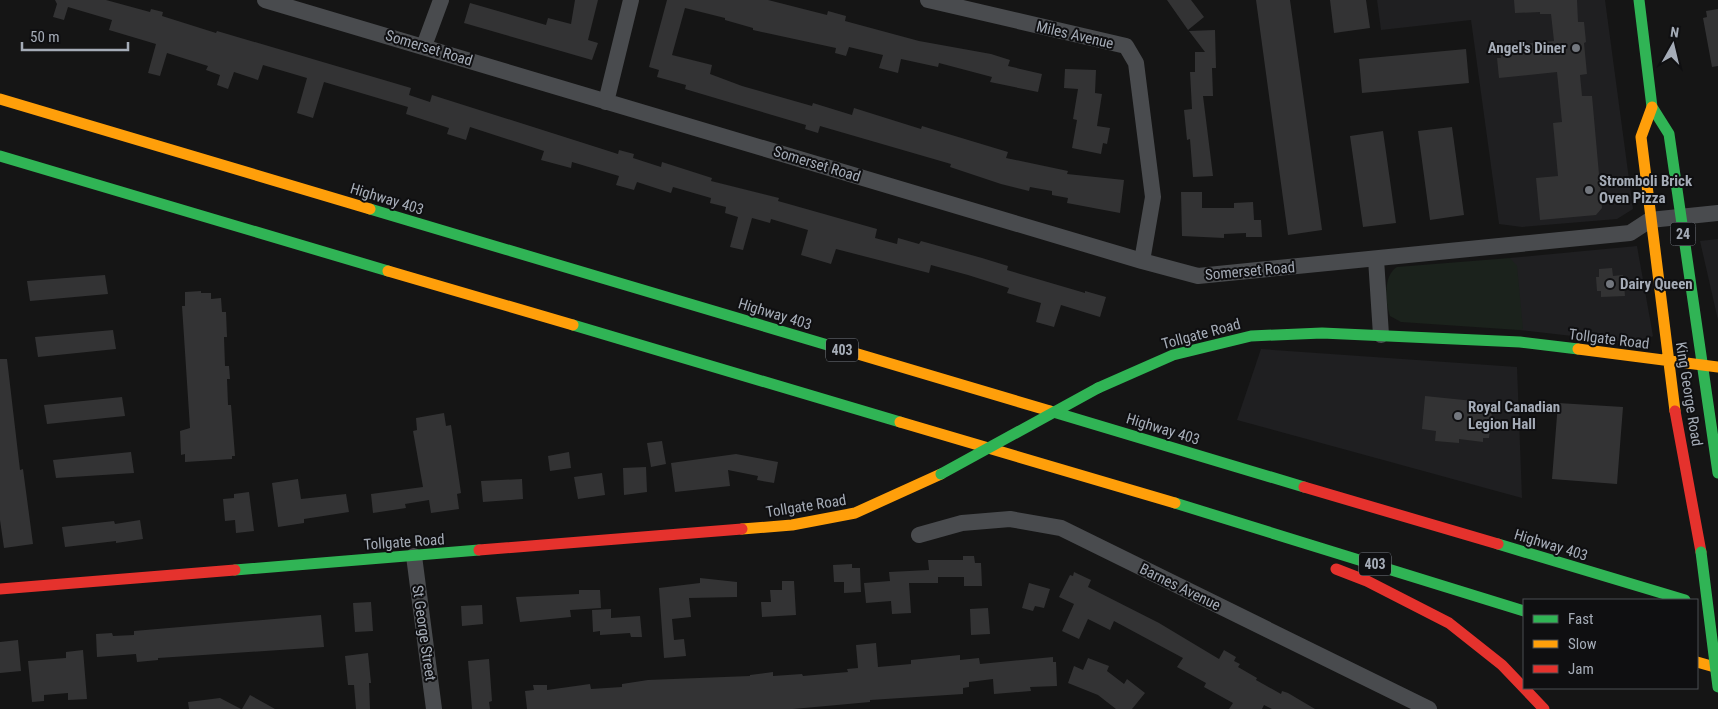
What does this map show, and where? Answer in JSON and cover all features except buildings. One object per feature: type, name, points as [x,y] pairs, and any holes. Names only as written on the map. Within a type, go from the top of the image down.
[{"type":"main road","name":"King George Road","points":[[1639,0],[1652,107],[1669,134],[1718,473]]},
{"type":"main road","name":"Highway 403","points":[[0,99],[1682,599]]},
{"type":"main road","name":"King George Road","points":[[1652,107],[1641,137],[1650,220],[1673,398],[1701,552],[1718,687]]},
{"type":"main road","name":"403","points":[[0,156],[1226,518],[1523,611]]},
{"type":"main road","name":"Tollgate Road","points":[[0,588],[792,525],[855,513],[941,474],[1098,388],[1173,355],[1251,336],[1322,333],[1520,342],[1718,367]]},
{"type":"main road","points":[[1226,518],[1258,538],[1294,553]]},
{"type":"main road","points":[[1322,564],[1367,582],[1449,623],[1502,665],[1523,687]]},
{"type":"main road","points":[[1698,604],[1718,610]]},
{"type":"main road","points":[[1698,662],[1718,668]]},
{"type":"main road","points":[[1525,689],[1544,709]]},
{"type":"street","name":"Somerset Road","points":[[264,0],[1198,276],[1630,232],[1650,220]]},
{"type":"street","points":[[424,46],[441,0]]},
{"type":"street","points":[[606,102],[631,0]]},
{"type":"street","name":"Miles Avenue","points":[[928,0],[1126,46],[1136,63],[1153,197],[1142,261]]},
{"type":"street","points":[[1650,220],[1718,213]]},
{"type":"street","points":[[1376,259],[1381,335]]},
{"type":"street","name":"Barnes Avenue","points":[[919,535],[962,523],[1010,519],[1061,528],[1429,709]]},
{"type":"street","name":"St George Street","points":[[414,556],[434,709]]},
{"type":"shaded area","points":[[1377,0],[1605,0],[1633,209],[1617,219],[1522,227],[1499,224],[1471,20],[1381,30]]},
{"type":"shaded area","points":[[1718,239],[1718,320],[1700,241]]},
{"type":"shaded area","points":[[1637,246],[1653,336],[1644,342],[1634,343],[1519,330],[1510,258]]},
{"type":"shaded area","points":[[1510,258],[1517,266],[1523,329],[1401,322],[1390,316],[1386,289],[1389,276],[1397,267]]},
{"type":"shaded area","points":[[1261,349],[1517,367],[1522,498],[1237,420]]},
{"type":"traffic: fast","points":[[1639,0],[1652,107],[1669,134],[1718,473]]},
{"type":"traffic: fast","points":[[0,156],[388,271]]},
{"type":"traffic: fast","points":[[370,209],[841,349]]},
{"type":"traffic: fast","points":[[573,325],[900,422]]},
{"type":"traffic: fast","points":[[1098,388],[1173,355],[1251,336],[1322,333],[1520,342],[1578,349]]},
{"type":"traffic: fast","points":[[941,474],[1098,388]]},
{"type":"traffic: fast","points":[[1050,411],[1304,487]]},
{"type":"traffic: fast","points":[[1175,503],[1523,611]]},
{"type":"traffic: fast","points":[[1498,544],[1682,599]]},
{"type":"traffic: fast","points":[[235,570],[479,550]]},
{"type":"traffic: fast","points":[[1701,552],[1718,687]]},
{"type":"traffic: slow","points":[[0,99],[370,209]]},
{"type":"traffic: slow","points":[[1652,107],[1641,137],[1675,411]]},
{"type":"traffic: slow","points":[[388,271],[573,325]]},
{"type":"traffic: slow","points":[[841,349],[1050,411]]},
{"type":"traffic: slow","points":[[1578,349],[1718,367]]},
{"type":"traffic: slow","points":[[900,422],[1175,503]]},
{"type":"traffic: slow","points":[[742,529],[792,525],[855,513],[941,474]]},
{"type":"traffic: slow","points":[[1698,662],[1718,668]]},
{"type":"traffic: jam","points":[[1675,411],[1701,552]]},
{"type":"traffic: jam","points":[[1304,487],[1498,544]]},
{"type":"traffic: jam","points":[[479,550],[742,529]]},
{"type":"traffic: jam","points":[[1336,569],[1367,581],[1449,623],[1502,665],[1523,687]]},
{"type":"traffic: jam","points":[[0,589],[235,570]]},
{"type":"traffic: jam","points":[[1525,689],[1544,709]]},
{"type":"place","name":"Angel's Diner","points":[[1576,48]]},
{"type":"place","name":"Stromboli Brick Oven Pizza","points":[[1589,190]]},
{"type":"place","name":"Dairy Queen","points":[[1610,284]]},
{"type":"place","name":"Royal Canadian Legion Hall","points":[[1458,416]]}]
